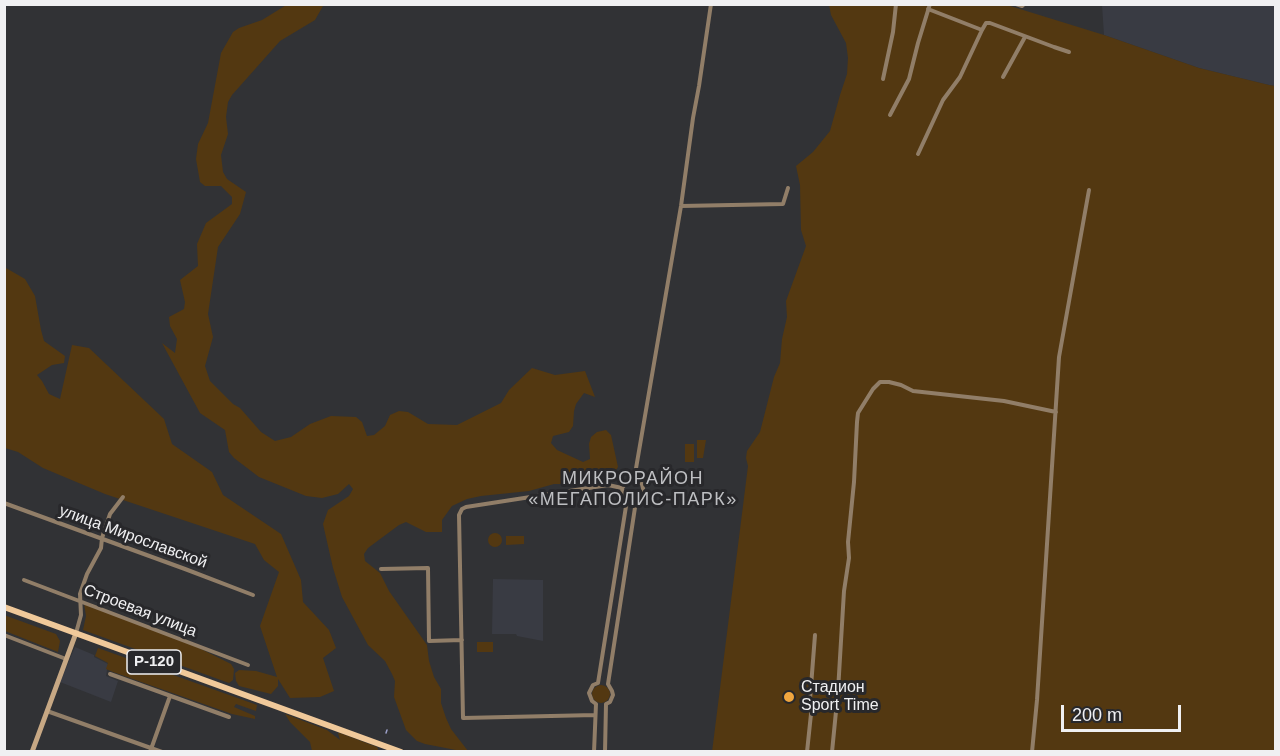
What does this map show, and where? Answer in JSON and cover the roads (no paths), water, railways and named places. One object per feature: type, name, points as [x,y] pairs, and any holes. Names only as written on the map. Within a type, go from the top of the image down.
[{"type":"main road","name":"Р-120","points":[[4,607],[401,752]]},
{"type":"street","points":[[634,480],[681,206],[711,4]]},
{"type":"street","points":[[883,79],[896,4]]},
{"type":"street","points":[[1016,4],[1022,6],[1024,4]]},
{"type":"street","points":[[890,116],[909,79],[929,7],[982,30]]},
{"type":"street","points":[[918,154],[943,100],[960,77],[984,25],[990,23],[1070,52]]},
{"type":"street","points":[[1003,77],[1025,37]]},
{"type":"street","points":[[681,206],[783,204],[788,188]]},
{"type":"street","points":[[1032,752],[1059,357],[1089,190]]},
{"type":"street","points":[[832,752],[844,591],[849,558],[848,542],[858,413],[873,389],[880,382],[889,382],[913,390],[1004,401],[1056,412]]},
{"type":"street","points":[[634,480],[640,482],[644,490],[643,496],[636,501],[627,500],[622,488],[627,482],[634,480]]},
{"type":"street","points":[[595,715],[463,718],[459,515],[462,509],[608,485],[622,488]]},
{"type":"street","points":[[32,752],[76,633],[81,615],[80,594],[87,574],[100,549],[110,514],[123,497]]},
{"type":"street","points":[[598,682],[627,500]]},
{"type":"street","points":[[608,684],[598,682],[593,685],[589,693],[596,704],[610,702],[613,694],[608,684],[636,501]]},
{"type":"street","name":"улица Мирославской","points":[[4,503],[253,596]]},
{"type":"street","points":[[381,569],[428,568],[429,641],[462,640]]},
{"type":"street","name":"Строевая улица","points":[[24,580],[248,665]]},
{"type":"street","points":[[807,752],[815,635]]},
{"type":"street","points":[[4,636],[66,659]]},
{"type":"street","points":[[110,674],[229,717]]},
{"type":"street","points":[[150,750],[170,696]]},
{"type":"street","points":[[594,752],[596,704]]},
{"type":"street","points":[[605,752],[606,704]]},
{"type":"street","points":[[47,711],[150,750],[162,752]]},
{"type":"place","name":"Стадион Sport Time","points":[[789,697]]},
{"type":"district","name":"МИКРОРАЙОН «МЕГАПОЛИС-ПАРК»","points":[[633,489]]}]
